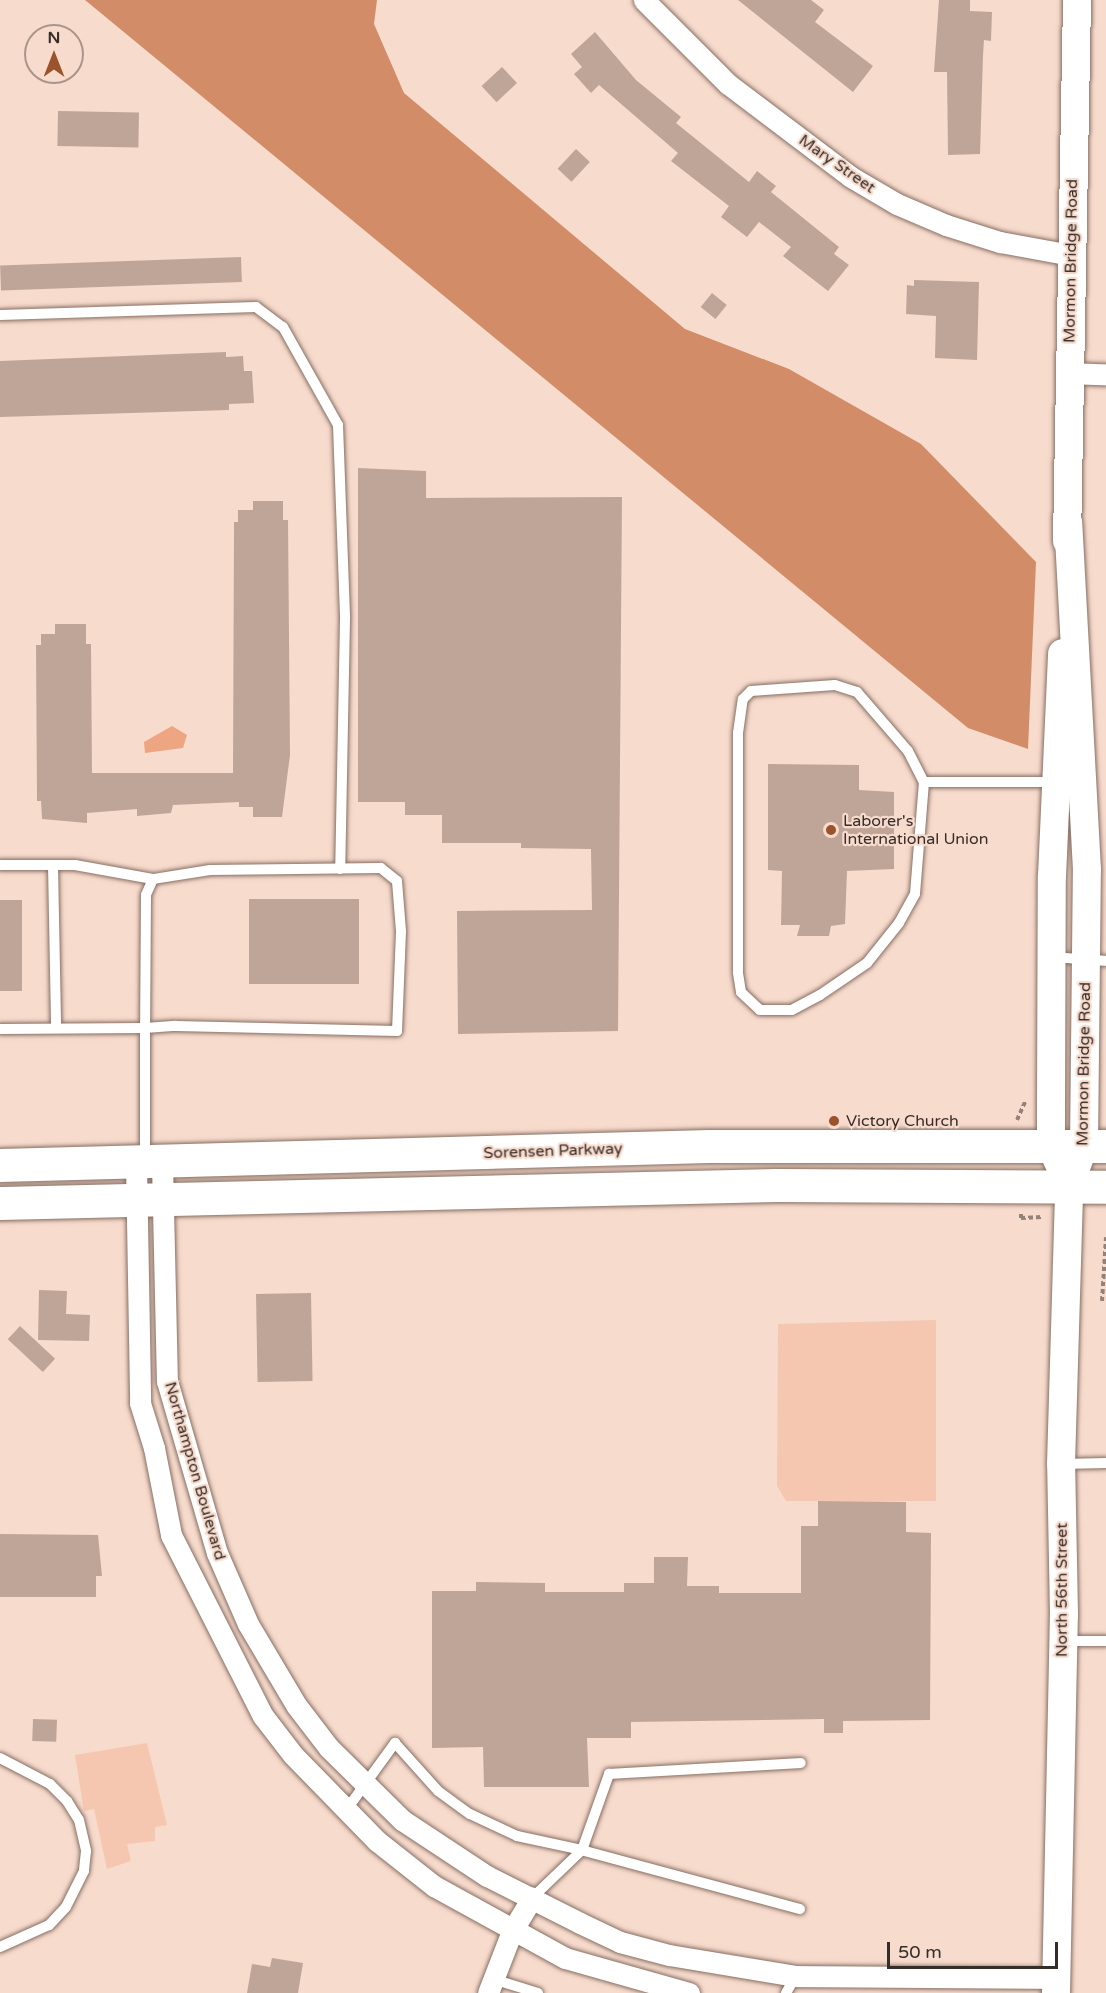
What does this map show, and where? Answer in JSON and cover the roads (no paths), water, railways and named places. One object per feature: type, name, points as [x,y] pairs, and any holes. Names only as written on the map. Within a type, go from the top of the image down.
[{"type":"main road","name":"Mormon Bridge Road","points":[[1069,1186],[1051,1147],[1051,957],[1070,781],[1069,373],[1077,0]]},
{"type":"main road","name":"Mormon Bridge Road","points":[[1069,1186],[1095,1146],[1096,959],[1070,781]]},
{"type":"main road","name":"Sorensen Parkway","points":[[0,1165],[148,1163],[709,1146],[1095,1146]]},
{"type":"main road","points":[[0,1203],[149,1203],[759,1185],[1106,1186]]},
{"type":"main road","name":"North 56th Street","points":[[1056,1986],[1063,1641],[1061,1464],[1069,1186]]},
{"type":"street","name":"Mary Street","points":[[644,0],[684,44],[729,84],[851,177],[897,204],[946,225],[1000,243],[1071,255]]},
{"type":"street","points":[[1069,373],[1106,374]]},
{"type":"street","name":"Northampton Boulevard","points":[[148,1163],[149,1203],[140,1403],[154,1448],[171,1535],[263,1716],[293,1755],[347,1809],[434,1886],[512,1931],[566,1958],[689,1993]]},
{"type":"street","name":"Northampton Boulevard","points":[[149,1203],[167,1381],[217,1553],[248,1624],[296,1704],[329,1748],[402,1820],[532,1898],[620,1942],[791,1984],[1056,1986]]},
{"type":"street","points":[[492,1987],[512,1931],[532,1898]]},
{"type":"lane","points":[[0,315],[256,307],[283,327],[338,425],[345,619],[340,869]]},
{"type":"lane","points":[[835,685],[857,692],[908,751],[924,782],[915,894],[899,923],[867,963],[820,995],[792,1010],[760,1010],[741,992],[738,972],[738,733],[743,699],[767,686],[835,685]]},
{"type":"lane","points":[[924,782],[1070,781]]},
{"type":"lane","points":[[0,865],[53,865],[153,879],[210,870],[381,868],[397,881],[401,931],[397,1031],[0,1029]]},
{"type":"lane","points":[[53,865],[56,1028]]},
{"type":"lane","points":[[148,1163],[145,1028],[146,895],[153,879]]},
{"type":"lane","points":[[1051,957],[1096,959]]},
{"type":"lane","points":[[1061,1464],[1106,1463]]},
{"type":"lane","points":[[1063,1641],[1106,1641]]},
{"type":"lane","points":[[347,1809],[368,1784],[395,1743],[438,1791],[470,1814],[517,1836],[582,1850],[800,1909]]},
{"type":"lane","points":[[0,1758],[50,1784],[67,1801],[79,1820],[86,1851],[84,1871],[66,1907],[49,1924],[0,1947]]},
{"type":"lane","points":[[532,1898],[582,1850],[609,1774],[801,1763]]},
{"type":"lane","points":[[492,1987],[538,1993]]},
{"type":"place","name":"Laborer's International Union","points":[[831,830]]},
{"type":"place","name":"Victory Church","points":[[834,1121]]}]
